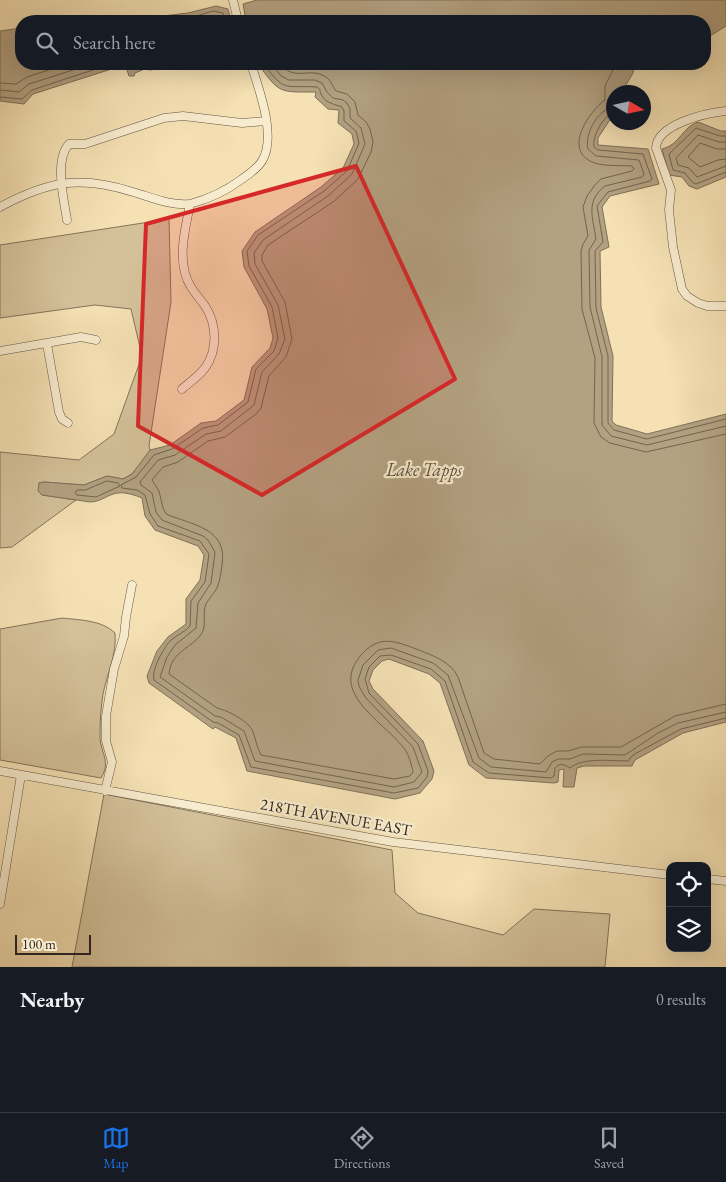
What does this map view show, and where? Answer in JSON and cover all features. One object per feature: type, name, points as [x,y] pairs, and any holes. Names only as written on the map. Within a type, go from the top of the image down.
[{"type":"street","points":[[232,0],[236,15]]},
{"type":"street","points":[[0,207],[23,195],[61,183],[108,185],[179,204],[190,204],[222,192],[259,165],[267,148],[266,121],[253,70]]},
{"type":"street","points":[[726,111],[696,117],[677,125],[656,141],[656,148],[671,190],[669,217],[682,289],[687,296],[698,303],[707,306],[726,306]]},
{"type":"street","points":[[67,220],[61,183],[62,163],[69,144],[84,144],[164,118],[183,116],[242,123],[266,121]]},
{"type":"street","points":[[182,389],[204,368],[213,352],[214,340],[211,318],[186,280],[183,266],[182,252],[190,204]]},
{"type":"street","points":[[0,351],[81,337],[96,340]]},
{"type":"street","points":[[47,344],[58,412],[62,419],[68,423]]},
{"type":"street","points":[[106,791],[112,762],[106,740],[106,716],[114,669],[124,636],[132,585]]},
{"type":"street","name":"218TH AVENUE EAST","points":[[0,771],[393,842],[666,874]]},
{"type":"street","points":[[0,904],[21,775]]},
{"type":"street","points":[[711,879],[726,881]]},
{"type":"highlighted area","points":[[356,166],[455,379],[262,495],[138,426],[146,224]]},
{"type":"shaded area","points":[[169,219],[171,302],[149,446],[150,450],[144,461],[132,474],[123,479],[107,476],[84,485],[39,483],[42,495],[76,500],[12,547],[0,548],[0,452],[79,460],[114,434],[142,356],[131,309],[95,305],[0,318],[0,245]]},
{"type":"shaded area","points":[[62,618],[97,623],[104,625],[115,633],[113,656],[101,709],[100,740],[105,766],[101,778],[0,760],[0,629]]},
{"type":"shaded area","points":[[104,794],[392,850],[395,893],[418,913],[503,935],[534,909],[610,914],[605,967],[72,967]]},
{"type":"water","points":[[257,0],[726,0],[726,26],[711,35],[711,15],[245,15],[243,4]]},
{"type":"water","points":[[216,6],[228,9],[230,15],[171,15]]},
{"type":"water","points":[[15,29],[15,70],[108,70],[33,94],[24,104],[0,101],[0,31]]},
{"type":"water","points":[[127,70],[142,70],[135,73],[134,76],[129,76]]},
{"type":"water","name":"Lake Tapps","points":[[263,70],[634,70],[626,85],[606,85],[606,126],[598,138],[598,145],[648,149],[659,184],[610,196],[602,207],[609,247],[600,251],[601,307],[613,356],[612,421],[616,425],[647,434],[726,414],[726,722],[683,733],[635,760],[632,766],[584,766],[577,768],[574,787],[563,787],[564,769],[559,770],[558,782],[554,783],[486,778],[469,765],[440,683],[429,674],[389,659],[382,661],[373,670],[369,681],[373,689],[423,741],[434,771],[432,779],[420,793],[395,799],[247,771],[236,738],[215,727],[213,729],[149,683],[147,676],[157,651],[168,637],[186,624],[186,599],[200,580],[204,555],[198,546],[155,530],[145,516],[142,498],[118,493],[90,502],[42,495],[38,491],[39,483],[84,485],[107,476],[123,479],[132,474],[150,450],[170,445],[201,423],[216,421],[244,400],[252,367],[270,348],[273,338],[267,309],[244,267],[242,251],[255,232],[321,187],[343,168],[354,144],[352,134],[338,123],[339,110],[328,109],[315,97],[316,92],[287,91],[276,86]]},
{"type":"water","points":[[698,122],[721,131],[726,131],[726,177],[697,189],[689,186],[682,177],[669,175],[662,149],[673,144],[688,128]]}]
